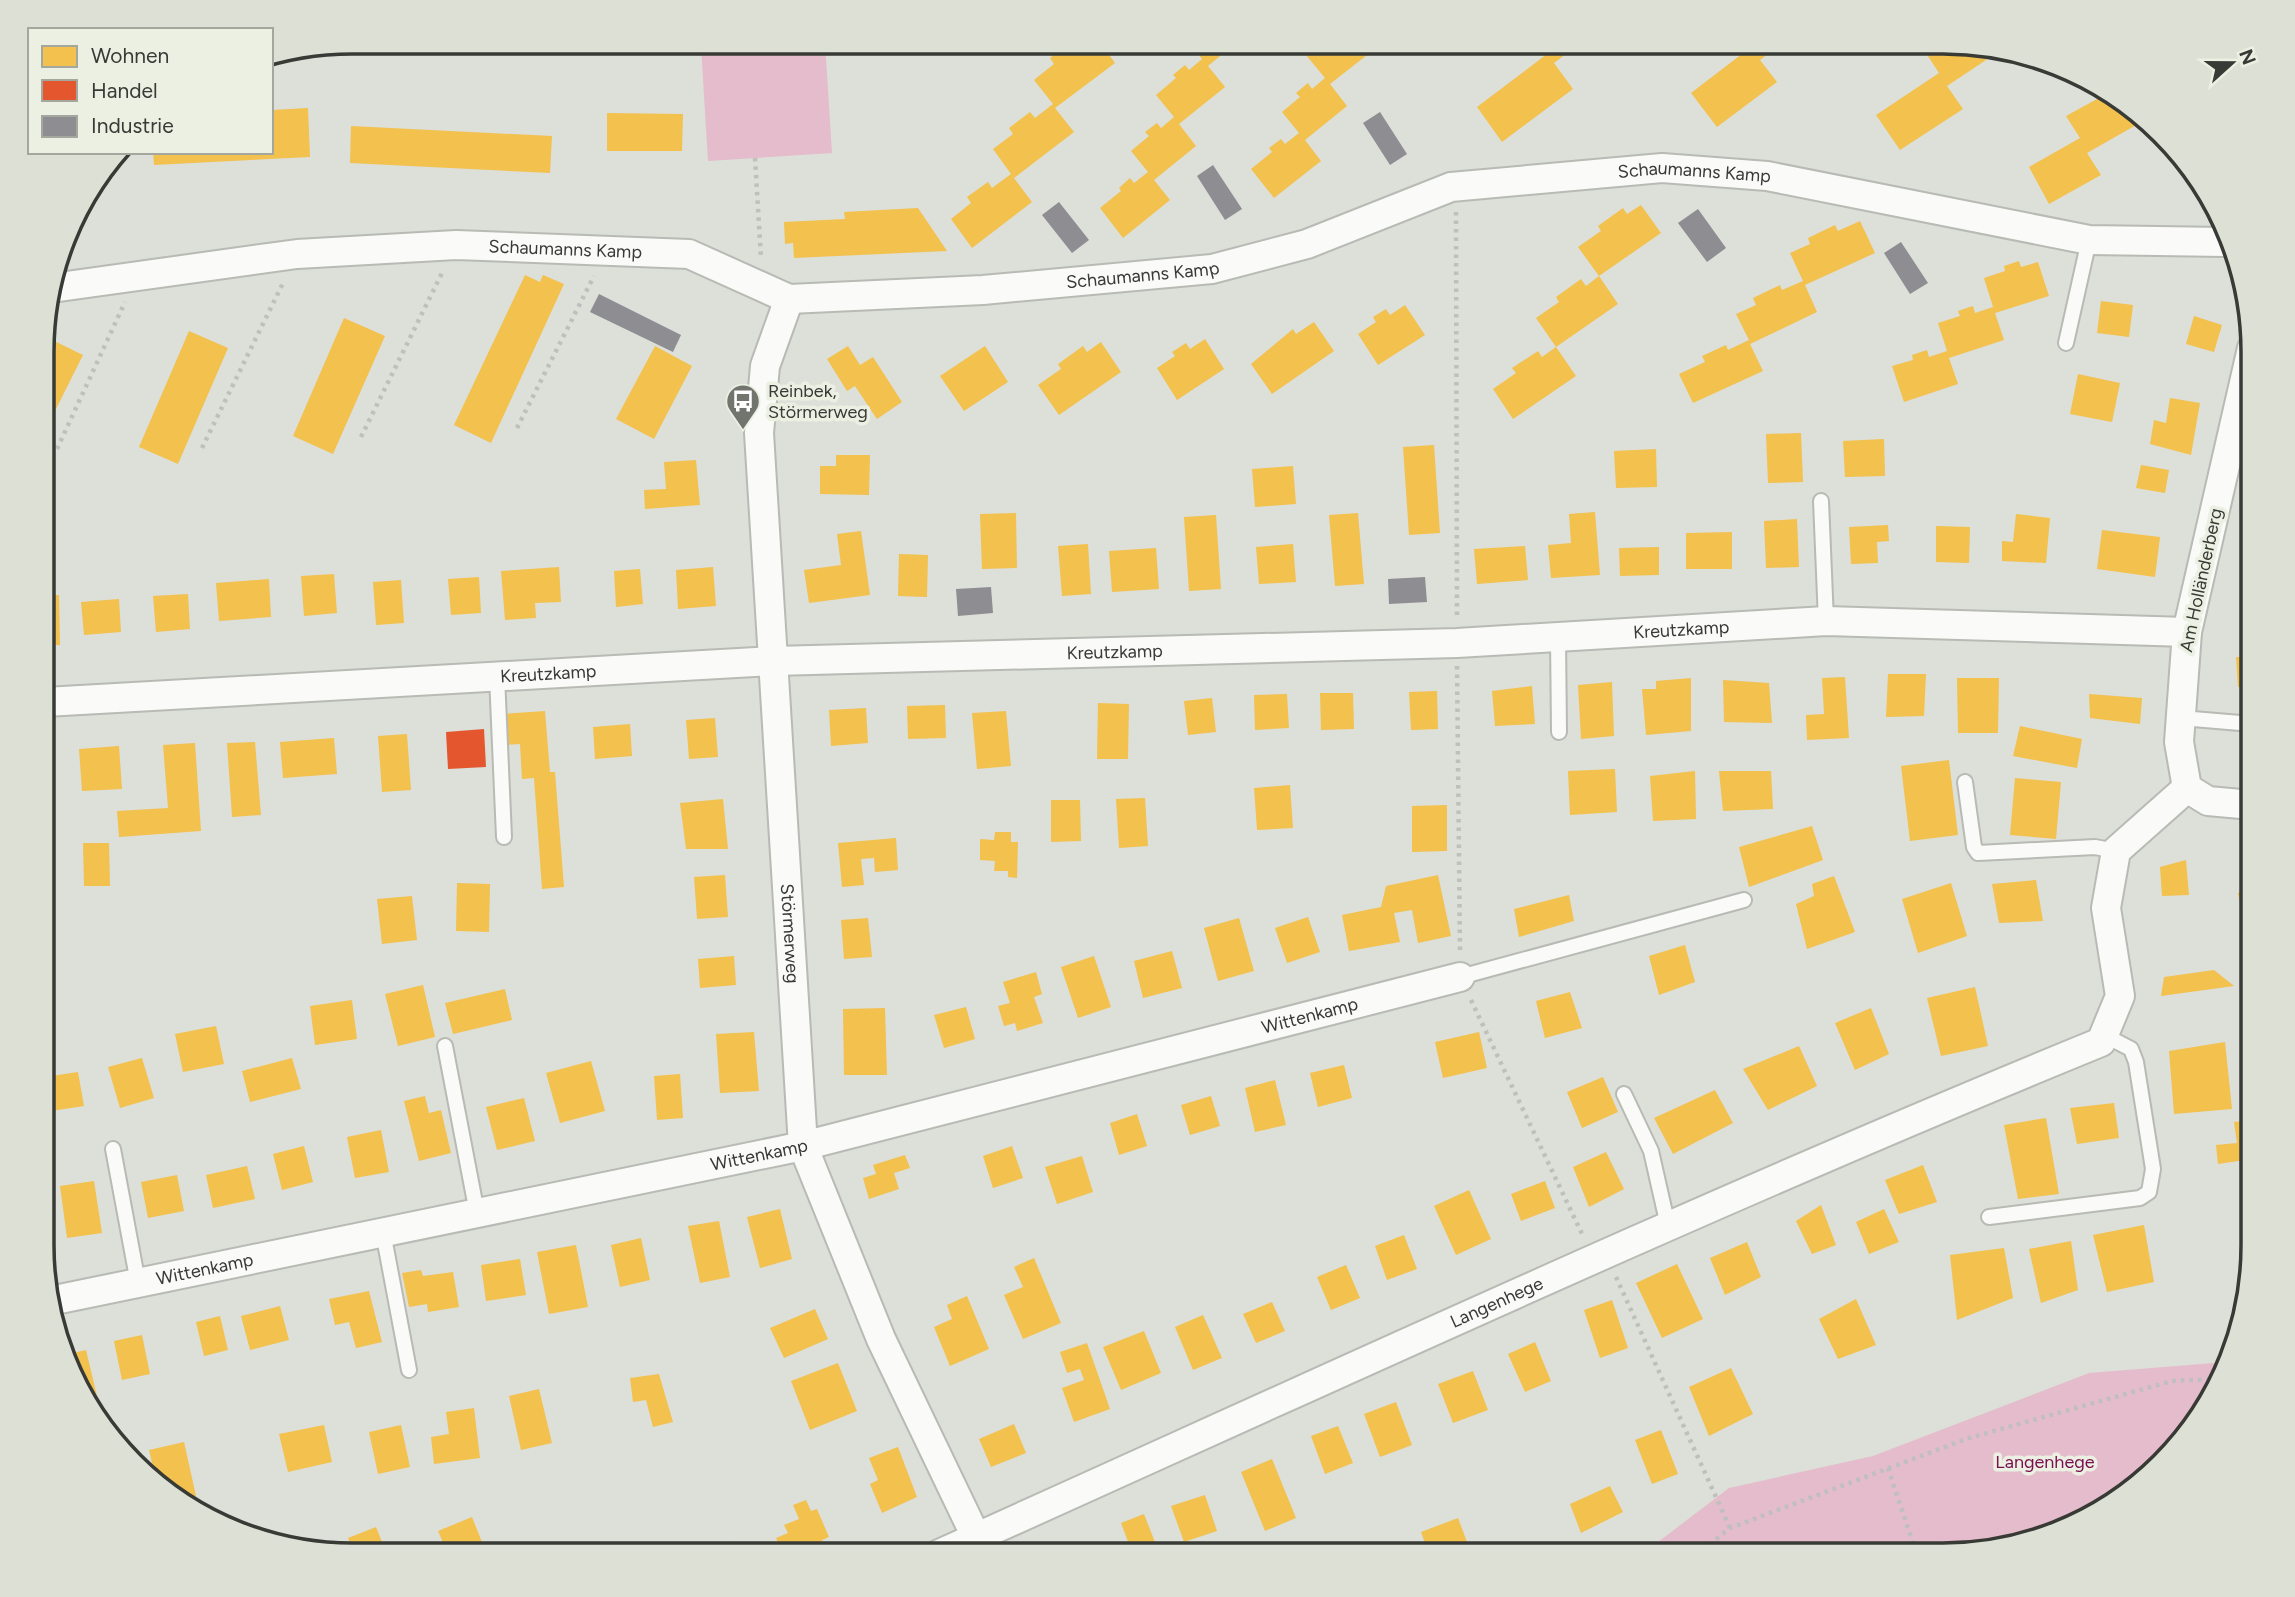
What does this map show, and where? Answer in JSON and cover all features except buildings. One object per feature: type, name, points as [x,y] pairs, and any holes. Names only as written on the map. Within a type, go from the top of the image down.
[{"type":"street","name":"Schaumanns Kamp","points":[[62,287],[297,254],[456,245],[689,254],[789,299],[983,290],[1212,269],[1307,244],[1451,187],[1662,168],[1767,176],[2089,240],[2220,242]]},
{"type":"street","name":"Störmerweg","points":[[789,299],[765,366],[759,433],[803,1146],[881,1339],[976,1537]]},
{"type":"street","name":"Am Holländerberg","points":[[2187,788],[2179,742],[2187,632],[2241,449]]},
{"type":"street","name":"Kreutzkamp","points":[[54,701],[775,661],[1457,643],[1826,621],[2187,632]]},
{"type":"street","points":[[2104,1035],[2120,996],[2106,908],[2116,851],[2187,788],[2208,801],[2241,804]]},
{"type":"street","name":"Wittenkamp","points":[[59,1299],[803,1146],[1460,977]]},
{"type":"street","name":"Langenhege","points":[[963,1543],[1668,1226],[1914,1119],[2101,1042],[2104,1035]]},
{"type":"lane","points":[[2066,342],[2089,240]]},
{"type":"lane","points":[[1821,501],[1826,621]]},
{"type":"lane","points":[[1558,637],[1559,732]]},
{"type":"lane","points":[[497,676],[504,837]]},
{"type":"lane","points":[[2181,718],[2241,723]]},
{"type":"lane","points":[[1965,782],[1974,847],[1978,853],[2095,846],[2116,851]]},
{"type":"lane","points":[[1460,977],[1744,900]]},
{"type":"lane","points":[[1989,1217],[2140,1198],[2149,1192],[2153,1169],[2136,1062],[2131,1049],[2104,1035]]},
{"type":"lane","points":[[445,1046],[477,1213]]},
{"type":"lane","points":[[1624,1094],[1651,1151],[1668,1226]]},
{"type":"lane","points":[[113,1149],[138,1283]]},
{"type":"lane","points":[[383,1232],[409,1370]]},
{"type":"path","points":[[755,158],[762,287]]},
{"type":"path","points":[[1451,187],[1456,215],[1457,643]]},
{"type":"path","points":[[360,438],[456,245]]},
{"type":"path","points":[[517,428],[607,251]]},
{"type":"path","points":[[202,448],[297,254]]},
{"type":"path","points":[[57,449],[137,276]]},
{"type":"path","points":[[1605,1254],[1730,1528]]},
{"type":"path","points":[[1711,1543],[1730,1528],[1969,1437],[2172,1381],[2209,1379]]},
{"type":"path","points":[[1888,1468],[1913,1543]]},
{"type":"green space","points":[[701,54],[826,54],[832,153],[708,161]]},
{"type":"green space","name":"Langenhege","points":[[2216,1363],[2191,1410],[2154,1456],[2092,1503],[2039,1527],[2001,1537],[1943,1543],[1657,1543],[1729,1488],[1873,1456],[2089,1373]]},
{"type":"place","name":"Reinbek, Störmerweg","points":[[743,431]]}]
